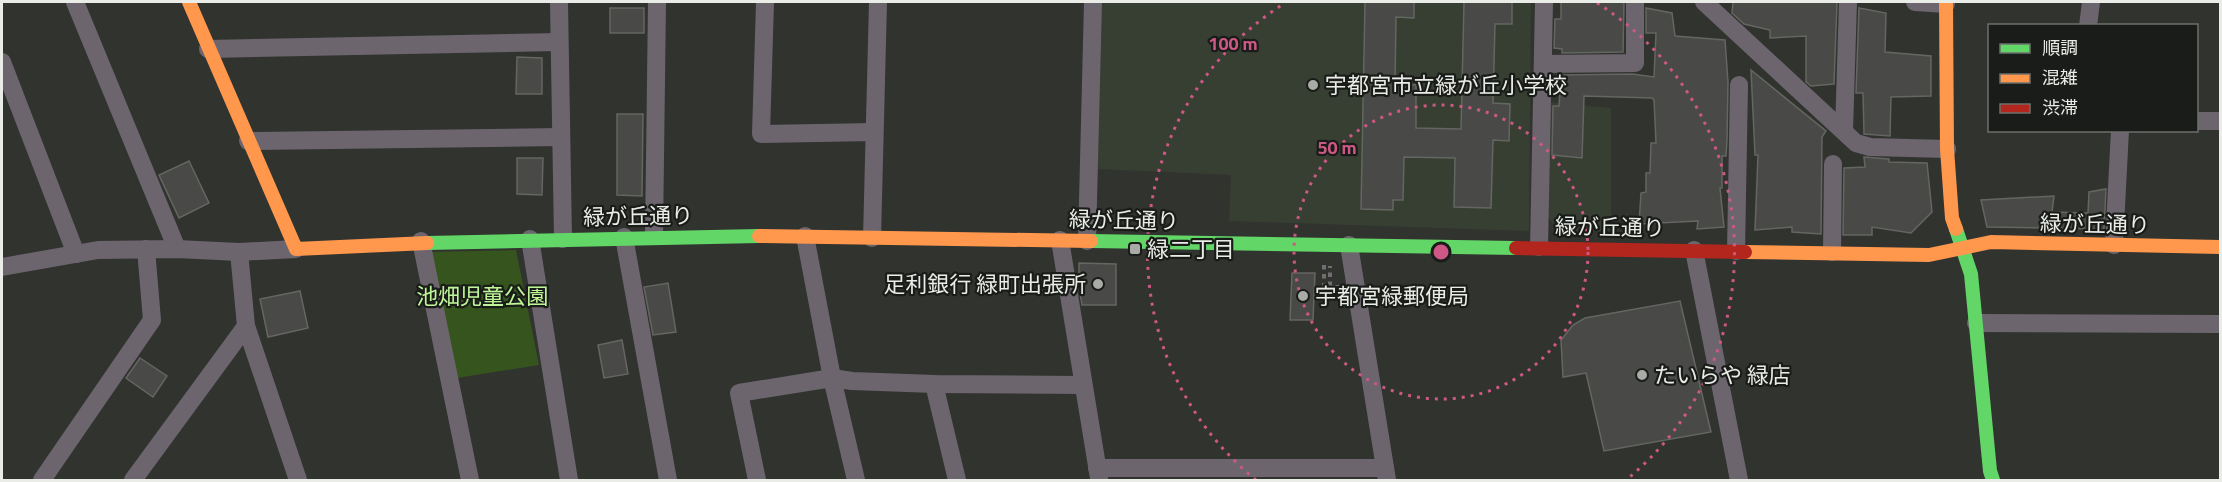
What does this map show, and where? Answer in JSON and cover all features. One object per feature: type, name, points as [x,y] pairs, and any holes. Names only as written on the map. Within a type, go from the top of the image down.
[{"type":"street","points":[[75,2],[177,249]]},
{"type":"street","points":[[2,267],[98,250],[177,249],[239,252],[296,249],[189,2]]},
{"type":"street","points":[[559,2],[563,239]]},
{"type":"street","points":[[654,236],[657,2]]},
{"type":"street","points":[[765,2],[761,134],[874,132]]},
{"type":"street","points":[[872,238],[878,2]]},
{"type":"street","points":[[1087,241],[1092,2]]},
{"type":"street","points":[[1539,247],[1544,2]]},
{"type":"street","points":[[1543,64],[1635,63],[1635,2]]},
{"type":"street","points":[[1704,2],[1856,143],[1870,147],[1947,149]]},
{"type":"street","points":[[1844,131],[1848,2]]},
{"type":"street","points":[[1915,2],[1946,3],[1947,149],[1952,218],[1971,274],[1990,471],[1993,480]]},
{"type":"street","points":[[2088,24],[2091,2]]},
{"type":"street","points":[[208,49],[558,42]]},
{"type":"street","points":[[2,62],[10,108],[76,254]]},
{"type":"street","points":[[1736,251],[1739,85]]},
{"type":"street","points":[[2198,121],[2220,121]]},
{"type":"street","points":[[2114,245],[2120,132]]},
{"type":"street","points":[[248,141],[561,137]]},
{"type":"street","points":[[1832,252],[1833,164]]},
{"type":"street","name":"緑が丘通り","points":[[296,249],[421,241],[654,236],[1349,244],[1929,255],[1991,242],[2220,247]]},
{"type":"street","points":[[805,236],[832,378],[856,480]]},
{"type":"street","points":[[624,237],[668,480]]},
{"type":"street","points":[[530,239],[569,480]]},
{"type":"street","points":[[1060,240],[1098,474],[1386,474],[1349,244]]},
{"type":"street","points":[[421,241],[470,480]]},
{"type":"street","points":[[42,480],[152,320],[146,249]]},
{"type":"street","points":[[1694,250],[1739,480]]},
{"type":"street","points":[[239,252],[246,326],[298,480]]},
{"type":"street","points":[[1976,323],[2220,324]]},
{"type":"street","points":[[133,480],[246,326]]},
{"type":"street","points":[[757,480],[739,393],[832,378],[852,381],[934,384],[1083,385]]},
{"type":"street","points":[[934,384],[957,480]]},
{"type":"path","points":[[1324,262],[1324,287],[1337,287],[1337,275]]},
{"type":"path","points":[[1330,262],[1330,286]]},
{"type":"shaded area","name":"宇都宮市立緑が丘小学校","points":[[1095,2],[1531,2],[1529,231],[1229,221],[1231,175],[1098,169]]},
{"type":"shaded area","points":[[1547,102],[1611,108],[1611,230],[1561,235],[1545,213]]},
{"type":"green space","name":"池畑児童公園","points":[[516,250],[539,365],[457,378],[429,252]]},
{"type":"building","points":[[1365,2],[1414,2],[1414,18],[1396,17],[1395,84],[1416,85],[1416,128],[1461,129],[1464,2],[1512,2],[1512,24],[1495,24],[1493,103],[1510,104],[1509,141],[1493,140],[1491,208],[1454,207],[1455,158],[1404,157],[1403,200],[1393,200],[1393,210],[1361,209]]},
{"type":"building","points":[[1561,2],[1624,3],[1623,52],[1562,53],[1562,49],[1554,48],[1555,19],[1561,19]]},
{"type":"building","points":[[1733,2],[1837,2],[1834,84],[1811,86],[1806,82],[1806,36],[1770,38],[1770,30],[1744,24],[1732,13]]},
{"type":"building","points":[[610,8],[644,8],[644,33],[610,33]]},
{"type":"building","points":[[1646,8],[1672,13],[1675,36],[1725,40],[1728,82],[1727,140],[1726,156],[1722,156],[1722,188],[1720,188],[1724,227],[1697,229],[1698,221],[1639,224],[1641,193],[1646,192],[1646,173],[1650,173],[1651,143],[1656,143],[1654,100],[1652,98],[1584,96],[1582,158],[1552,155],[1553,106],[1559,106],[1561,75],[1632,74],[1654,77],[1656,33],[1646,33]]},
{"type":"building","points":[[1859,8],[1886,13],[1885,52],[1931,56],[1931,96],[1891,97],[1890,136],[1864,134],[1863,93],[1856,93]]},
{"type":"building","points":[[517,57],[542,58],[542,94],[516,94]]},
{"type":"building","points":[[1751,70],[1826,131],[1822,137],[1821,234],[1792,232],[1792,227],[1755,230],[1758,155],[1755,155]]},
{"type":"building","points":[[617,114],[643,114],[642,196],[617,195]]},
{"type":"building","points":[[1864,157],[1889,159],[1889,162],[1927,163],[1932,212],[1911,233],[1872,227],[1872,235],[1843,235],[1844,168],[1865,167]]},
{"type":"building","points":[[517,158],[543,158],[542,195],[517,194]]},
{"type":"building","points":[[189,161],[209,203],[179,218],[159,175]]},
{"type":"building","points":[[2106,189],[2104,229],[1987,227],[1981,200],[2054,196],[2052,212],[2088,213],[2089,192]]},
{"type":"building","name":"足利銀行 緑町出張所","points":[[1079,263],[1116,264],[1116,305],[1082,305]]},
{"type":"building","name":"宇都宮緑郵便局","points":[[1292,273],[1315,273],[1313,320],[1290,320]]},
{"type":"building","points":[[668,283],[676,332],[653,335],[644,287]]},
{"type":"building","points":[[300,291],[308,328],[268,337],[260,299]]},
{"type":"building","name":"たいらや 緑店","points":[[1680,301],[1711,432],[1604,451],[1586,373],[1563,377],[1561,340],[1573,325],[1585,318]]},
{"type":"building","points":[[622,340],[628,374],[604,378],[598,345]]},
{"type":"building","points":[[140,358],[167,376],[153,397],[126,378]]},
{"type":"traffic: fast","points":[[1956,229],[1971,274],[1990,471],[1993,480]]},
{"type":"traffic: fast","points":[[427,243],[759,236]]},
{"type":"traffic: fast","points":[[1091,241],[1516,248]]},
{"type":"traffic: slow","points":[[189,2],[296,249],[427,243]]},
{"type":"traffic: slow","points":[[1946,2],[1947,149],[1952,218],[1956,229]]},
{"type":"traffic: slow","points":[[759,236],[1091,241]]},
{"type":"traffic: slow","points":[[1745,252],[1929,255],[1991,242],[2220,247]]},
{"type":"traffic: jam","points":[[1516,248],[1745,252]]},
{"type":"place","name":"宇都宮市立緑が丘小学校","points":[[1313,85]]},
{"type":"place","name":"緑二丁目","points":[[1135,249]]},
{"type":"place","name":"足利銀行 緑町出張所","points":[[1098,284]]},
{"type":"place","name":"宇都宮緑郵便局","points":[[1303,296]]},
{"type":"place","name":"たいらや 緑店","points":[[1642,375]]}]
